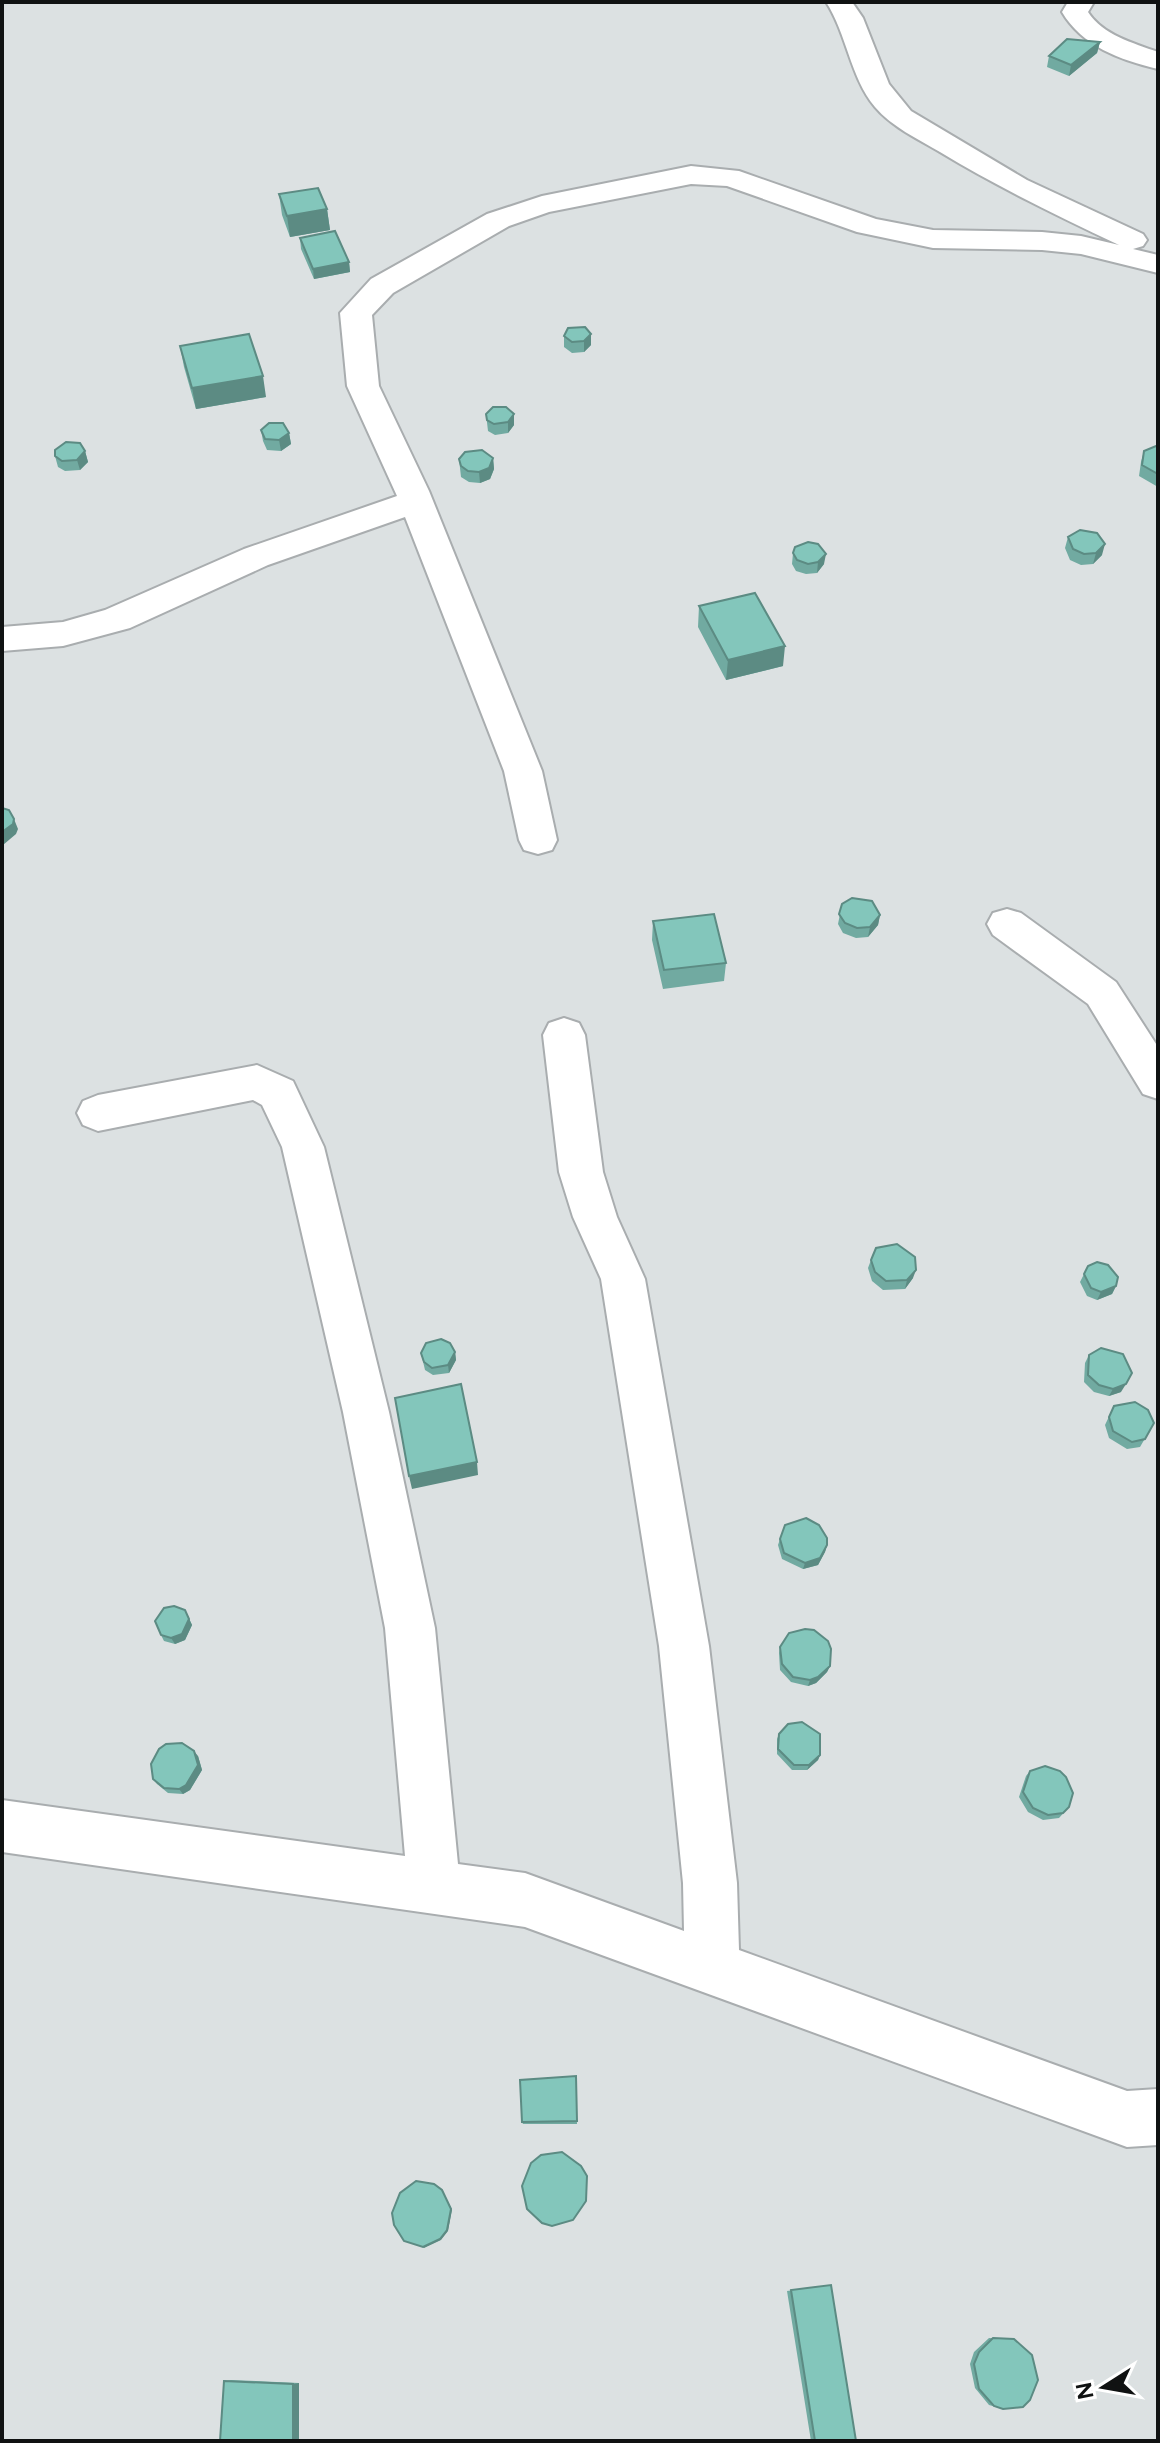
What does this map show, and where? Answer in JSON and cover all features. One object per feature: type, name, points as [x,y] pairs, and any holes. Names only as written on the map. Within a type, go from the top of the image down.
[{"type":"street","points":[[839,2],[850,18],[875,84],[885,101],[901,117],[1017,186],[1143,245],[1157,264]]},
{"type":"street","points":[[1081,2],[1075,12],[1081,24],[1096,35],[1158,61]]},
{"type":"street","points":[[538,840],[523,771],[416,501],[363,386],[356,313],[382,286],[498,220],[542,205],[691,175],[729,177],[868,226],[920,237],[1081,245],[1157,264]]},
{"type":"street","points":[[2,639],[63,634],[117,619],[256,557],[416,501]]},
{"type":"street","points":[[1007,924],[1102,993],[1158,1082]]},
{"type":"street","points":[[564,1035],[581,1172],[595,1217],[623,1279],[684,1646],[710,1883],[712,1969]]},
{"type":"street","points":[[98,1113],[257,1082],[278,1093],[303,1147],[366,1412],[410,1628],[434,1888]]},
{"type":"street","points":[[2,1826],[525,1900],[1127,2119],[1158,2117]]},
{"type":"building","points":[[1067,39],[1100,42],[1071,65],[1049,56]]},
{"type":"building","points":[[318,188],[327,209],[287,216],[279,194]]},
{"type":"building","points":[[335,231],[349,262],[313,269],[300,238]]},
{"type":"building","points":[[585,327],[591,334],[584,341],[572,342],[564,336],[568,328]]},
{"type":"building","points":[[249,334],[263,376],[192,388],[180,346]]},
{"type":"building","points":[[493,407],[506,407],[514,414],[508,422],[494,424],[487,420],[486,414]]},
{"type":"building","points":[[269,423],[283,423],[289,433],[279,440],[265,439],[261,430]]},
{"type":"building","points":[[66,442],[80,443],[85,451],[77,460],[62,461],[55,456],[55,450]]},
{"type":"building","points":[[1156,446],[1158,474],[1142,465],[1144,451]]},
{"type":"building","points":[[482,450],[493,458],[489,468],[479,472],[468,471],[461,466],[459,459],[465,452]]},
{"type":"building","points":[[1080,530],[1097,533],[1105,544],[1096,553],[1084,554],[1073,549],[1068,537]]},
{"type":"building","points":[[808,542],[818,544],[826,554],[818,562],[808,564],[797,560],[793,553],[795,547]]},
{"type":"building","points":[[755,593],[785,646],[728,660],[699,606]]},
{"type":"building","points":[[2,808],[9,810],[14,819],[13,824],[2,832]]},
{"type":"building","points":[[852,898],[872,901],[880,915],[870,927],[857,928],[845,923],[839,914],[842,904]]},
{"type":"building","points":[[714,914],[726,963],[664,970],[653,921]]},
{"type":"building","points":[[897,1244],[915,1257],[916,1270],[907,1280],[886,1281],[875,1272],[871,1260],[876,1248]]},
{"type":"building","points":[[1097,1262],[1108,1265],[1118,1277],[1116,1286],[1101,1292],[1091,1288],[1084,1274],[1088,1266]]},
{"type":"building","points":[[441,1339],[450,1343],[455,1352],[448,1365],[432,1368],[424,1362],[421,1353],[426,1343]]},
{"type":"building","points":[[1101,1348],[1123,1354],[1132,1373],[1126,1384],[1113,1389],[1099,1385],[1088,1375],[1089,1355]]},
{"type":"building","points":[[461,1384],[477,1462],[409,1476],[395,1398]]},
{"type":"building","points":[[1135,1402],[1148,1410],[1154,1423],[1145,1439],[1132,1442],[1113,1431],[1109,1417],[1114,1406]]},
{"type":"building","points":[[806,1518],[819,1525],[827,1538],[827,1545],[820,1558],[805,1563],[784,1553],[780,1539],[785,1525]]},
{"type":"building","points":[[174,1606],[185,1610],[189,1619],[182,1634],[171,1638],[161,1635],[155,1621],[164,1608]]},
{"type":"building","points":[[814,1630],[828,1641],[831,1649],[830,1666],[810,1680],[793,1677],[782,1664],[780,1647],[789,1633]]},
{"type":"building","points":[[802,1722],[820,1734],[820,1755],[809,1765],[794,1765],[778,1749],[779,1734],[788,1724]]},
{"type":"building","points":[[182,1743],[194,1751],[198,1765],[186,1785],[179,1789],[164,1788],[153,1779],[151,1764],[159,1749],[166,1744]]},
{"type":"building","points":[[1045,1766],[1060,1771],[1073,1793],[1069,1807],[1063,1813],[1048,1815],[1033,1808],[1023,1792],[1030,1771]]},
{"type":"building","points":[[576,2076],[577,2121],[522,2122],[520,2080]]},
{"type":"building","points":[[562,2152],[581,2166],[587,2176],[586,2201],[573,2220],[552,2226],[542,2223],[527,2209],[522,2186],[531,2163],[541,2155]]},
{"type":"building","points":[[416,2181],[434,2184],[442,2190],[451,2209],[447,2230],[440,2239],[423,2247],[404,2241],[394,2225],[392,2213],[400,2193]]},
{"type":"building","points":[[831,2285],[856,2441],[815,2441],[791,2290]]},
{"type":"building","points":[[993,2338],[1014,2339],[1032,2355],[1038,2380],[1030,2400],[1023,2407],[1003,2409],[994,2406],[979,2389],[974,2364],[979,2352]]},
{"type":"building","points":[[224,2381],[293,2384],[293,2441],[220,2441]]}]
